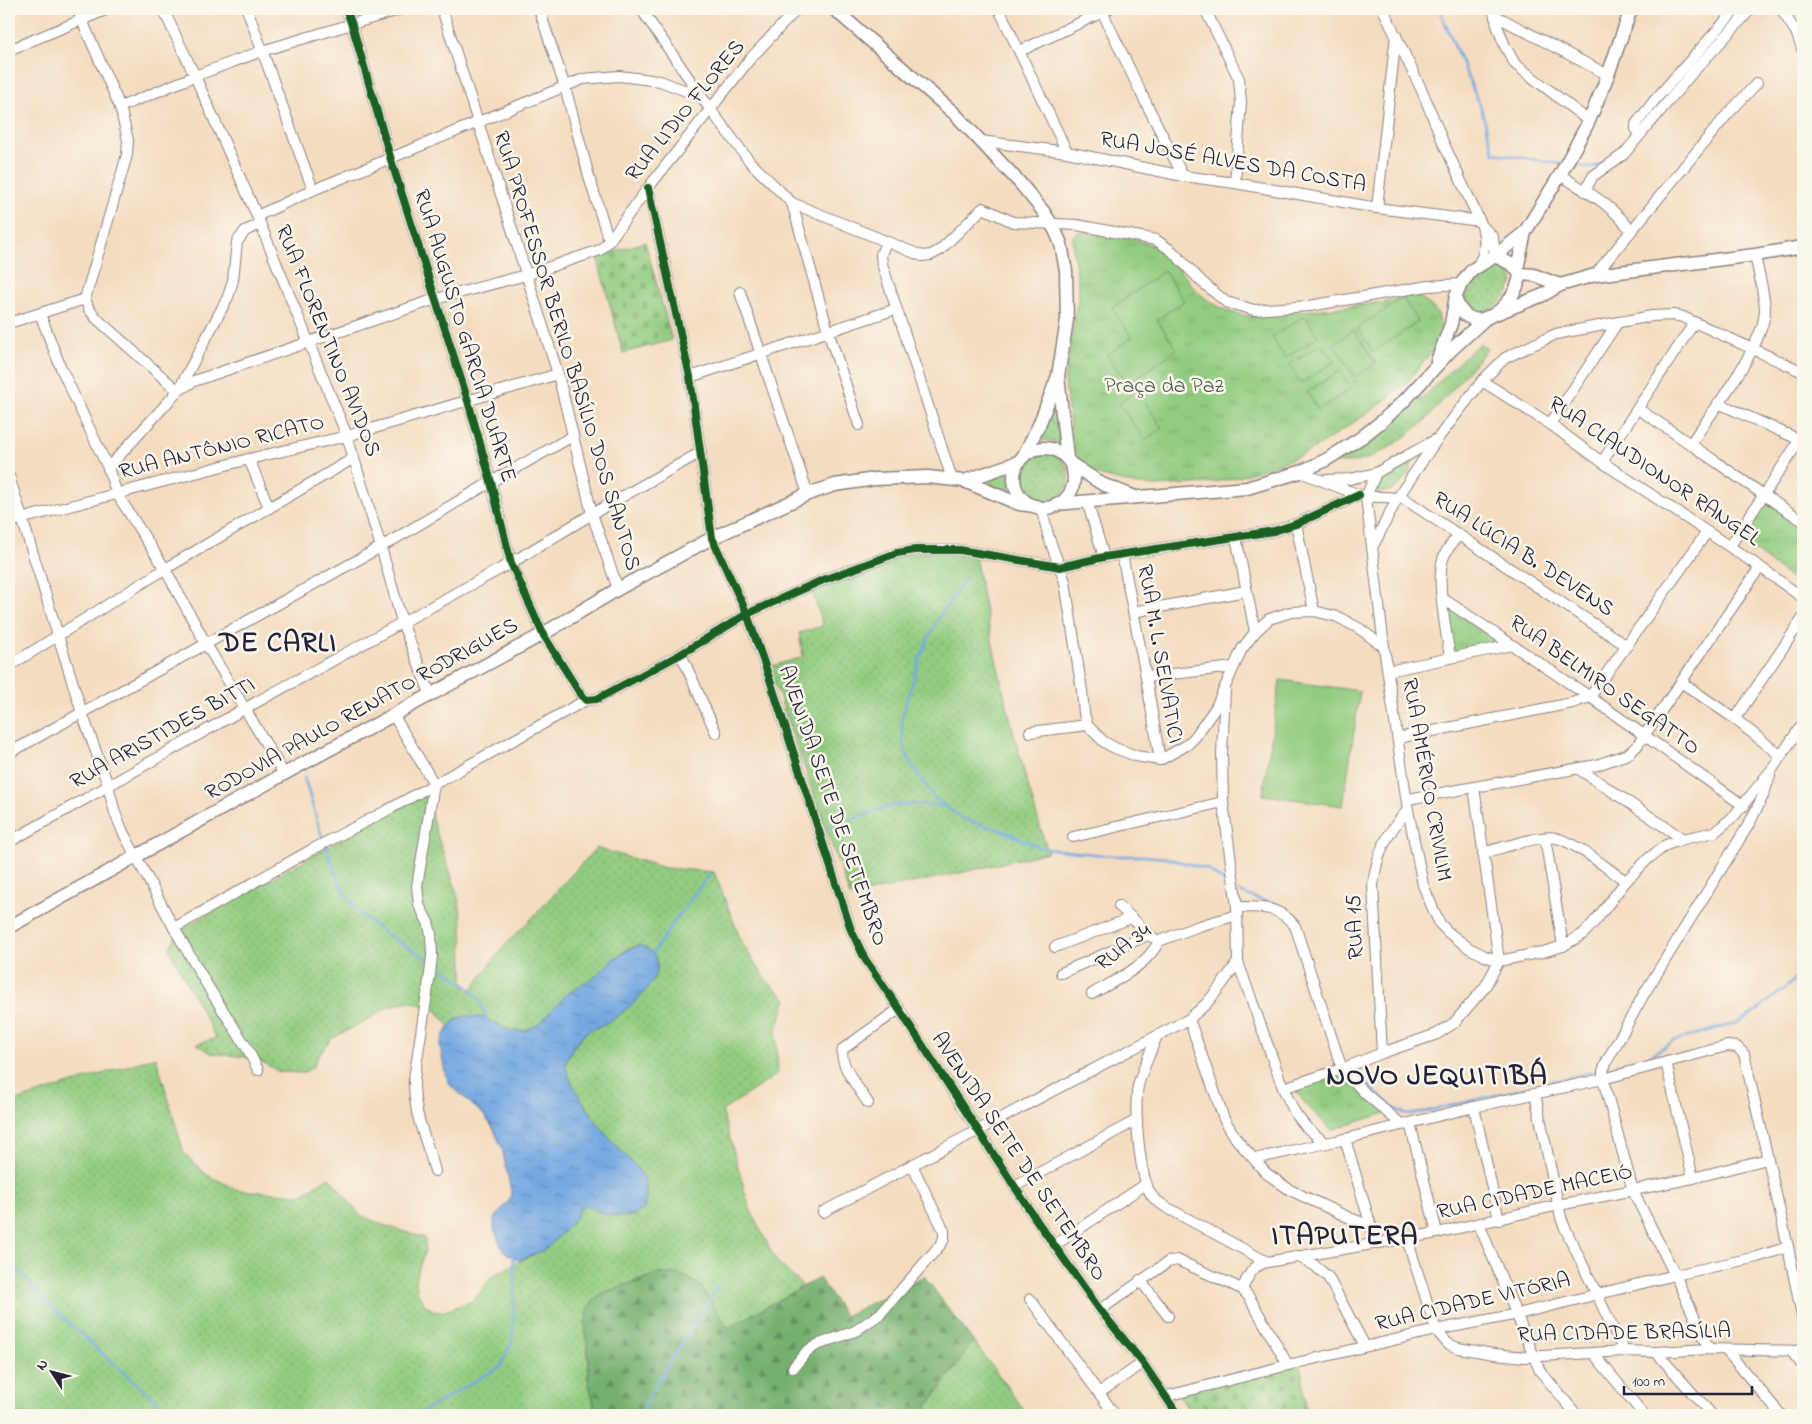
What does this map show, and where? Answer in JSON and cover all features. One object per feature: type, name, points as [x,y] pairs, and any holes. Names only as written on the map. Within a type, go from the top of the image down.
[{"type":"main road","points":[[834,9],[933,93],[981,141],[1026,191],[1058,237],[1064,255],[1067,287],[1067,320],[1058,376],[1039,425],[1014,474],[1015,486],[1025,501],[1038,507]]},
{"type":"main road","points":[[1434,368],[1451,324],[1461,284],[1466,276],[1478,265],[1495,256],[1525,232],[1560,176],[1589,121],[1608,75],[1631,9]]},
{"type":"main road","points":[[958,480],[1019,504],[1038,507],[1135,496],[1247,488],[1300,472],[1326,460],[1381,422],[1404,401],[1470,332],[1512,298],[1518,285],[1525,232]]},
{"type":"main road","points":[[1456,301],[1460,310],[1468,316],[1479,319],[1544,294],[1560,285],[1595,275],[1803,248]]},
{"type":"main road","points":[[1495,256],[1513,265],[1519,272],[1534,275],[1560,285]]},
{"type":"main road","points":[[1056,504],[1066,497],[1072,487],[1073,475],[1068,461],[1058,376]]},
{"type":"main road","points":[[958,480],[1021,460],[1029,452],[1045,448],[1061,453],[1068,461],[1102,484],[1135,496]]},
{"type":"main road","name":"RODOVIA PAULO RENATO RODRIGUES","points":[[9,927],[284,774],[431,696],[543,634],[618,589],[712,538],[808,494],[835,486],[875,479],[908,477],[958,480]]},
{"type":"street","points":[[77,9],[120,106],[128,140],[126,155],[85,299],[89,309],[96,318],[178,391]]},
{"type":"street","points":[[9,49],[108,9]]},
{"type":"street","name":"RUA FLORENTINO AVIDOS","points":[[163,9],[259,220],[347,436],[402,622],[431,696]]},
{"type":"street","points":[[247,9],[313,190]]},
{"type":"street","name":"RUA AUGUSTO GARCIA DUARTE","points":[[346,9],[391,160],[468,400],[511,563],[543,634],[586,700]]},
{"type":"street","points":[[120,106],[262,52],[402,9]]},
{"type":"street","name":"RUA PROFESSOR BERILO BASÍLIO DOS SANTOS","points":[[442,9],[558,374],[592,514],[618,589]]},
{"type":"street","points":[[539,9],[565,87],[590,180],[609,241]]},
{"type":"street","points":[[641,9],[710,109],[750,162],[792,203],[922,256],[931,255],[940,250],[984,208],[1013,222],[1077,225],[1156,240],[1172,251],[1202,282],[1226,302],[1254,310],[1309,306],[1428,286],[1461,284]]},
{"type":"street","name":"RUA LIDIO FLORES","points":[[178,391],[194,381],[436,299],[526,275],[600,250],[609,241],[648,188],[750,59],[797,9]]},
{"type":"street","points":[[999,9],[1067,152]]},
{"type":"street","points":[[1205,9],[1238,79],[1241,102],[1235,183]]},
{"type":"street","points":[[1383,9],[1481,223],[1485,239],[1483,257],[1478,265]]},
{"type":"street","points":[[1585,191],[1593,176],[1624,154],[1639,129],[1736,9]]},
{"type":"street","points":[[1639,129],[1751,9]]},
{"type":"street","points":[[1781,9],[1796,32],[1803,51]]},
{"type":"street","points":[[1020,51],[1105,10],[1140,93],[1183,176]]},
{"type":"street","points":[[1495,12],[1608,75]]},
{"type":"street","points":[[1495,12],[1498,28],[1515,64],[1589,121]]},
{"type":"street","points":[[1377,208],[1396,34]]},
{"type":"street","points":[[108,468],[178,391],[228,297],[233,280],[236,242],[259,220],[313,190],[391,160],[583,80],[619,76],[660,81],[702,97]]},
{"type":"street","points":[[1595,275],[1726,116],[1757,83]]},
{"type":"street","name":"RUA JOSÉ ALVES DA COSTA","points":[[981,141],[1067,152],[1183,176],[1481,223]]},
{"type":"street","points":[[1560,176],[1612,209],[1631,231]]},
{"type":"street","name":"AVENIDA SETE DE SETEMBRO","points":[[648,188],[690,376],[712,538],[746,614],[773,689],[850,930],[865,960],[899,1008],[1037,1222],[1100,1310],[1143,1363],[1178,1415]]},
{"type":"street","points":[[792,203],[828,331],[859,424]]},
{"type":"street","points":[[1481,223],[1493,237],[1495,256]]},
{"type":"street","points":[[886,241],[881,255],[882,264],[896,309],[958,480]]},
{"type":"street","points":[[1691,443],[1753,350],[1763,323],[1765,310],[1755,255]]},
{"type":"street","points":[[740,292],[808,494]]},
{"type":"street","points":[[9,323],[85,299]]},
{"type":"street","points":[[690,376],[760,355],[896,309]]},
{"type":"street","points":[[40,314],[61,368],[108,468],[117,494],[165,569],[206,644],[284,774]]},
{"type":"street","points":[[1371,549],[1398,497],[1418,466],[1482,381],[1505,358],[1556,334],[1652,316],[1673,315],[1683,317],[1803,372]]},
{"type":"street","points":[[1550,424],[1618,322]]},
{"type":"street","points":[[1602,462],[1694,323]]},
{"type":"street","name":"RUA ANTÔNIO RICATO","points":[[9,522],[249,459],[347,436],[558,374]]},
{"type":"street","name":"RUA CLAUDIONOR RANGEL","points":[[1482,381],[1550,424],[1602,462],[1730,546],[1803,598]]},
{"type":"street","points":[[1718,403],[1802,437],[1730,546]]},
{"type":"street","name":"RUA CLAUDIONOR RANGEL","points":[[1638,409],[1691,443],[1763,496],[1803,521]]},
{"type":"street","points":[[9,753],[381,547],[573,436]]},
{"type":"street","points":[[1324,480],[1376,473],[1438,438]]},
{"type":"street","name":"RUA ARISTIDES BITTI","points":[[11,841],[244,709],[511,563],[701,452]]},
{"type":"street","points":[[1406,455],[1415,457],[1418,466]]},
{"type":"street","points":[[9,666],[165,569],[354,458]]},
{"type":"street","points":[[249,459],[270,508]]},
{"type":"street","points":[[1300,472],[1362,496],[1398,497]]},
{"type":"street","points":[[174,928],[311,850],[386,811],[586,700],[597,699],[681,654],[746,614],[856,566],[897,553],[915,550],[960,550],[1060,567],[1104,557],[1236,537],[1296,524],[1362,496],[1376,473]]},
{"type":"street","points":[[9,476],[82,713],[108,785],[122,832],[174,928],[247,1048],[258,1070]]},
{"type":"street","name":"RUA AMÉRICO CRIVILIM","points":[[1362,496],[1408,805],[1423,885],[1440,924],[1469,948],[1499,961]]},
{"type":"street","name":"RUA LÚCIA B. DEVENS","points":[[1398,497],[1406,500],[1627,646]]},
{"type":"street","points":[[1087,502],[1104,557]]},
{"type":"street","points":[[1038,507],[1065,582],[1084,713],[1088,725],[1104,742],[1115,748],[1136,756],[1160,760],[1187,745],[1195,737],[1216,707],[1242,649],[1255,632],[1270,619],[1291,612],[1314,610],[1338,617],[1360,629],[1384,647]]},
{"type":"street","points":[[1296,524],[1314,610]]},
{"type":"street","points":[[1398,738],[1572,703],[1590,696],[1707,532]]},
{"type":"street","points":[[1450,658],[1442,598],[1441,568],[1444,555],[1459,535]]},
{"type":"street","points":[[1236,537],[1255,632]]},
{"type":"street","name":"RUA M. L. SELVATICI","points":[[1122,554],[1160,760]]},
{"type":"street","points":[[1408,805],[1474,787],[1597,765],[1628,754],[1637,746],[1760,567]]},
{"type":"street","points":[[1133,612],[1246,591]]},
{"type":"street","name":"RUA BELMIRO SEGATTO","points":[[1442,598],[1590,696],[1744,806]]},
{"type":"street","points":[[1735,719],[1803,618]]},
{"type":"street","points":[[1388,672],[1512,645]]},
{"type":"street","points":[[681,654],[716,733]]},
{"type":"street","points":[[1146,677],[1234,667]]},
{"type":"street","points":[[1681,682],[1735,719],[1781,756]]},
{"type":"street","points":[[1224,689],[1222,802],[1237,911],[1238,962],[1283,1088],[1295,1113],[1306,1127],[1325,1143]]},
{"type":"street","points":[[394,716],[434,784],[417,886],[419,905],[428,922],[431,934],[432,956],[413,1096],[417,1118],[435,1171]]},
{"type":"street","points":[[1499,961],[1563,946],[1583,934],[1626,881],[1649,858],[1666,845],[1715,832],[1725,825],[1744,806],[1773,768],[1803,723]]},
{"type":"street","points":[[1030,732],[1088,725]]},
{"type":"street","points":[[1709,1349],[1633,1191],[1603,1079],[1605,1065],[1644,994],[1748,824],[1763,796],[1773,768]]},
{"type":"street","points":[[1579,769],[1683,839]]},
{"type":"street","points":[[1283,1088],[1342,1070],[1382,1053],[1436,1034],[1454,1023],[1485,987],[1499,961],[1474,787]]},
{"type":"street","points":[[1073,837],[1222,802]]},
{"type":"street","name":"RUA 15","points":[[1382,1053],[1373,885],[1376,861],[1387,836],[1408,805]]},
{"type":"street","points":[[9,826],[11,841]]},
{"type":"street","points":[[1483,853],[1545,838],[1555,838],[1572,846],[1626,881]]},
{"type":"street","points":[[1545,838],[1563,946]]},
{"type":"street","points":[[1119,906],[1148,935],[1159,941]]},
{"type":"street","name":"RUA 34","points":[[1092,994],[1144,961],[1155,949],[1159,941],[1237,911],[1254,907],[1274,910],[1286,916],[1295,926],[1342,1070]]},
{"type":"street","points":[[1055,947],[1130,918]]},
{"type":"street","points":[[1061,973],[1148,935]]},
{"type":"street","points":[[823,1212],[1189,1020],[1220,988],[1238,962]]},
{"type":"street","points":[[868,1103],[843,1063],[842,1048],[899,1008]]},
{"type":"street","points":[[1189,1020],[1224,1119],[1237,1140],[1266,1173],[1290,1190],[1371,1226]]},
{"type":"street","points":[[1156,1038],[1138,1085],[1137,1120],[1146,1184],[1152,1196],[1164,1206],[1267,1262]]},
{"type":"street","points":[[1254,1159],[1474,1107],[1603,1079],[1727,1046],[1738,1047],[1744,1054],[1803,1321]]},
{"type":"street","points":[[1666,1062],[1693,1178]]},
{"type":"street","points":[[1342,1070],[1366,1094],[1406,1124],[1437,1233]]},
{"type":"street","points":[[1535,1094],[1563,1223],[1571,1244],[1598,1294],[1624,1351]]},
{"type":"street","points":[[1474,1107],[1499,1220]]},
{"type":"street","points":[[1015,1186],[1137,1120]]},
{"type":"street","points":[[1345,1139],[1376,1243]]},
{"type":"street","name":"RUA CIDADE MACEIÓ","points":[[1242,1289],[1256,1265],[1267,1262],[1437,1233],[1693,1178],[1767,1159]]},
{"type":"street","points":[[793,1368],[807,1351],[817,1345],[855,1331],[874,1319],[942,1244],[944,1232],[912,1165]]},
{"type":"street","points":[[1055,1245],[1146,1184]]},
{"type":"street","points":[[1479,1224],[1518,1314],[1540,1371],[1576,1415]]},
{"type":"street","points":[[1407,1239],[1436,1330]]},
{"type":"street","name":"RUA CIDADE VITÓRIA","points":[[1166,1396],[1288,1364],[1436,1330],[1518,1314],[1675,1275],[1757,1257],[1788,1247]]},
{"type":"street","points":[[1297,1256],[1314,1265],[1328,1277],[1365,1346]]},
{"type":"street","points":[[1100,1310],[1140,1280],[1168,1262],[1177,1260],[1242,1289],[1249,1297],[1288,1364]]},
{"type":"street","points":[[1140,1280],[1168,1316]]},
{"type":"street","points":[[1030,1299],[1115,1415]]},
{"type":"street","name":"RUA CIDADE BRASÍLIA","points":[[1436,1330],[1448,1344],[1458,1348],[1494,1354],[1534,1356],[1709,1349],[1803,1351]]},
{"type":"street","points":[[1726,1350],[1781,1415]]},
{"type":"street","points":[[1790,1351],[1803,1366]]},
{"type":"street","points":[[1656,1352],[1712,1415]]},
{"type":"street","points":[[1594,1353],[1644,1415]]},
{"type":"street","points":[[1099,1393],[1143,1363]]},
{"type":"green space","name":"Praça da Paz","points":[[1083,232],[1141,241],[1158,249],[1171,260],[1204,297],[1222,308],[1242,315],[1262,316],[1386,302],[1406,296],[1413,296],[1421,298],[1433,308],[1438,315],[1442,333],[1432,351],[1407,382],[1374,409],[1314,449],[1289,460],[1239,477],[1209,483],[1156,486],[1137,485],[1098,475],[1082,463],[1072,445],[1065,378],[1079,293],[1072,240],[1077,233]]},
{"type":"green space","points":[[645,242],[672,340],[623,353],[597,257]]},
{"type":"green space","points":[[1489,267],[1504,269],[1511,274],[1513,282],[1510,291],[1494,307],[1483,312],[1473,312],[1466,309],[1460,303],[1466,285],[1477,274]]},
{"type":"green space","points":[[1164,271],[1184,301],[1157,320],[1177,349],[1128,384],[1107,355],[1132,337],[1112,308]]},
{"type":"green space","points":[[1403,298],[1418,322],[1373,352],[1358,328]]},
{"type":"green space","points":[[1305,316],[1318,336],[1285,358],[1272,337]]},
{"type":"green space","points":[[1354,330],[1376,363],[1355,377],[1334,344]]},
{"type":"green space","points":[[1322,344],[1334,362],[1301,383],[1289,365]]},
{"type":"green space","points":[[1480,344],[1487,349],[1424,422],[1392,446],[1365,460],[1347,463],[1333,462],[1408,410]]},
{"type":"green space","points":[[1340,371],[1351,389],[1318,410],[1307,392]]},
{"type":"green space","points":[[1137,390],[1162,428],[1145,440],[1119,403]]},
{"type":"green space","points":[[1054,404],[1060,444],[1048,440],[1036,442],[1046,426]]},
{"type":"green space","points":[[1039,452],[1049,452],[1062,459],[1069,472],[1069,482],[1062,495],[1049,502],[1039,502],[1030,498],[1023,491],[1019,482],[1019,472],[1023,463],[1030,456]]},
{"type":"green space","points":[[1407,460],[1412,462],[1410,471],[1401,483],[1388,491],[1376,492],[1373,490],[1383,475]]},
{"type":"green space","points":[[1009,469],[1009,484],[1014,497],[993,486],[971,480]]},
{"type":"green space","points":[[1762,502],[1772,505],[1803,527],[1803,588],[1743,542],[1741,533]]},
{"type":"green space","points":[[973,546],[1006,700],[1025,776],[1048,852],[850,896],[769,667],[803,657],[799,633],[823,626],[812,591],[892,556]]},
{"type":"green space","points":[[1447,606],[1497,642],[1452,654]]},
{"type":"green space","points":[[1280,680],[1360,691],[1343,806],[1263,795]]},
{"type":"green space","points":[[427,791],[432,819],[459,902],[462,923],[464,986],[470,992],[504,946],[596,848],[665,868],[714,872],[742,943],[767,981],[787,999],[776,1031],[778,1074],[722,1111],[750,1209],[776,1261],[804,1287],[728,1328],[699,1284],[636,1281],[600,1294],[587,1345],[589,1361],[588,1379],[594,1404],[594,1415],[9,1415],[9,1103],[156,1057],[184,1153],[207,1175],[238,1190],[301,1195],[329,1177],[360,1215],[383,1225],[425,1238],[425,1251],[418,1270],[416,1283],[418,1293],[424,1304],[436,1312],[445,1311],[472,1301],[491,1277],[525,1258],[546,1249],[571,1224],[582,1206],[588,1206],[610,1215],[635,1216],[644,1179],[601,1129],[569,1080],[565,1070],[566,1062],[572,1049],[584,1034],[594,1027],[606,1023],[643,993],[639,945],[612,960],[596,976],[567,994],[539,1024],[525,1031],[510,1031],[485,1018],[456,1018],[450,1027],[435,1009],[409,1001],[386,1008],[331,1039],[317,1058],[313,1067],[304,1073],[279,1072],[256,1058],[211,1053],[197,1044],[216,1038],[169,949],[179,931]]},
{"type":"green space","points":[[1342,1068],[1392,1111],[1331,1130],[1304,1102],[1294,1088]]},
{"type":"green space","points":[[657,1274],[679,1274],[699,1284],[728,1328],[819,1278],[845,1316],[924,1276],[973,1341],[924,1410],[927,1415],[594,1415],[594,1404],[588,1379],[589,1361],[585,1324],[589,1306],[600,1294]]},
{"type":"green space","points":[[973,1341],[1028,1415],[927,1415],[924,1410]]},
{"type":"green space","points":[[1301,1365],[1307,1415],[1192,1415],[1178,1394]]},
{"type":"water","points":[[639,945],[650,950],[656,958],[656,974],[651,983],[630,1007],[606,1023],[585,1033],[579,1039],[566,1061],[566,1068],[575,1089],[590,1113],[641,1174],[646,1191],[644,1209],[633,1215],[621,1216],[609,1215],[588,1206],[582,1206],[571,1224],[546,1249],[520,1260],[515,1259],[502,1248],[494,1229],[494,1220],[510,1199],[511,1192],[502,1148],[493,1128],[483,1114],[450,1085],[445,1073],[440,1045],[444,1034],[456,1019],[466,1016],[485,1018],[510,1031],[525,1031],[539,1024],[567,994],[596,976],[612,960]]},
{"type":"waterway","points":[[1439,9],[1481,108],[1494,153],[1562,164]]},
{"type":"waterway","points":[[1642,124],[1663,100]]},
{"type":"waterway","points":[[1618,153],[1635,132]]},
{"type":"waterway","points":[[1570,165],[1592,168],[1603,163]]},
{"type":"waterway","points":[[966,578],[930,634],[919,661],[902,717],[903,746],[912,765],[935,799],[963,819],[1003,831],[1042,848],[1112,856],[1166,858],[1207,869],[1231,887]]},
{"type":"waterway","points":[[304,777],[323,840]]},
{"type":"waterway","points":[[831,827],[890,806],[916,804],[943,806]]},
{"type":"waterway","points":[[325,845],[341,886],[355,907],[384,933],[428,959]]},
{"type":"waterway","points":[[652,954],[711,873]]},
{"type":"waterway","points":[[1238,891],[1278,905],[1291,914],[1296,921]]},
{"type":"waterway","points":[[435,963],[471,989],[478,998],[487,1020]]},
{"type":"waterway","points":[[1608,1068],[1643,1060],[1673,1041],[1737,1023],[1757,1011],[1791,983],[1803,968]]},
{"type":"waterway","points":[[1352,1067],[1388,1103],[1407,1114],[1415,1114],[1601,1070]]},
{"type":"waterway","points":[[417,1415],[501,1366],[512,1342],[513,1333],[515,1280],[513,1255]]},
{"type":"waterway","points":[[9,1258],[39,1295],[99,1351],[173,1415]]},
{"type":"waterway","points":[[639,1415],[718,1286]]},
{"type":"cycle path","points":[[346,9],[391,160],[468,401],[511,563],[543,634],[586,700],[597,699],[681,654],[747,614],[823,580],[897,553],[915,550],[960,550],[1060,567],[1104,557],[1274,531],[1296,524],[1359,495]]},
{"type":"cycle path","points":[[648,188],[690,377],[712,538],[747,614],[851,930],[865,959],[1037,1221],[1100,1310],[1143,1363],[1178,1415]]},
{"type":"district","name":"DE CARLI","points":[[278,644]]},
{"type":"district","name":"NOVO JEQUITIBÁ","points":[[1437,1077]]},
{"type":"district","name":"ITAPUTERA","points":[[1345,1237]]}]
